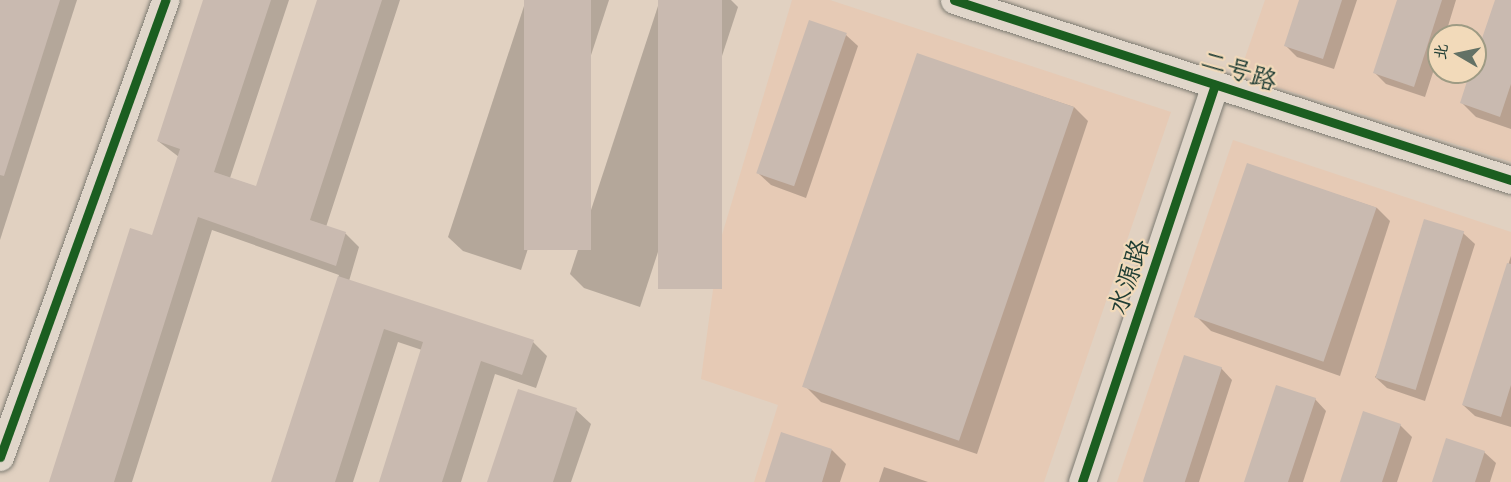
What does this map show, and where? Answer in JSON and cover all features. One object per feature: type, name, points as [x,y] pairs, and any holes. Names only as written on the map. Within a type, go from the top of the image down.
[{"type":"street","points":[[0,457],[165,0]]},
{"type":"street","name":"二号路","points":[[954,0],[1511,180]]},
{"type":"street","name":"水源路","points":[[1082,482],[1215,85]]},
{"type":"shaded area","points":[[792,0],[830,0],[1171,112],[1044,482],[754,482],[778,405],[701,379],[719,245]]},
{"type":"shaded area","points":[[1265,0],[1511,0],[1511,162],[1239,75]]},
{"type":"shaded area","points":[[1233,140],[1511,232],[1511,482],[1117,482]]},
{"type":"building","points":[[0,0],[60,0],[4,176],[0,175]]},
{"type":"building","points":[[203,0],[271,0],[214,172],[256,186],[317,0],[382,0],[310,220],[346,232],[336,266],[198,217],[114,482],[49,482],[130,228],[152,235],[180,149],[157,141]]},
{"type":"building","points":[[524,0],[591,0],[591,250],[524,250]]},
{"type":"building","points":[[658,0],[722,0],[722,289],[658,289]]},
{"type":"building","points":[[1299,0],[1342,0],[1323,59],[1284,46]]},
{"type":"building","points":[[1397,0],[1442,0],[1434,24],[1427,24],[1427,47],[1414,87],[1373,73]]},
{"type":"building","points":[[1495,0],[1511,0],[1511,84],[1500,117],[1460,103],[1466,84],[1487,84],[1487,24]]},
{"type":"building","points":[[809,20],[847,33],[794,186],[756,173]]},
{"type":"building","points":[[917,53],[1074,107],[959,441],[802,387]]},
{"type":"building","points":[[1247,163],[1377,208],[1323,362],[1194,317]]},
{"type":"building","points":[[1424,219],[1464,231],[1416,390],[1375,378]]},
{"type":"building","points":[[1507,263],[1511,264],[1511,385],[1501,417],[1462,405]]},
{"type":"building","points":[[338,276],[534,340],[522,375],[481,361],[442,482],[379,482],[423,342],[384,329],[335,482],[271,482]]},
{"type":"building","points":[[1184,355],[1222,367],[1185,482],[1143,481]]},
{"type":"building","points":[[1276,385],[1316,398],[1288,482],[1244,482]]},
{"type":"building","points":[[518,389],[577,408],[553,482],[487,482]]},
{"type":"building","points":[[1363,411],[1401,424],[1382,482],[1340,482]]},
{"type":"building","points":[[781,432],[832,449],[822,482],[765,482]]},
{"type":"building","points":[[1446,438],[1485,451],[1475,482],[1432,482]]},
{"type":"cycle path","points":[[0,457],[165,0]]},
{"type":"cycle path","points":[[954,0],[1511,180]]},
{"type":"cycle path","points":[[1082,482],[1215,85]]}]
